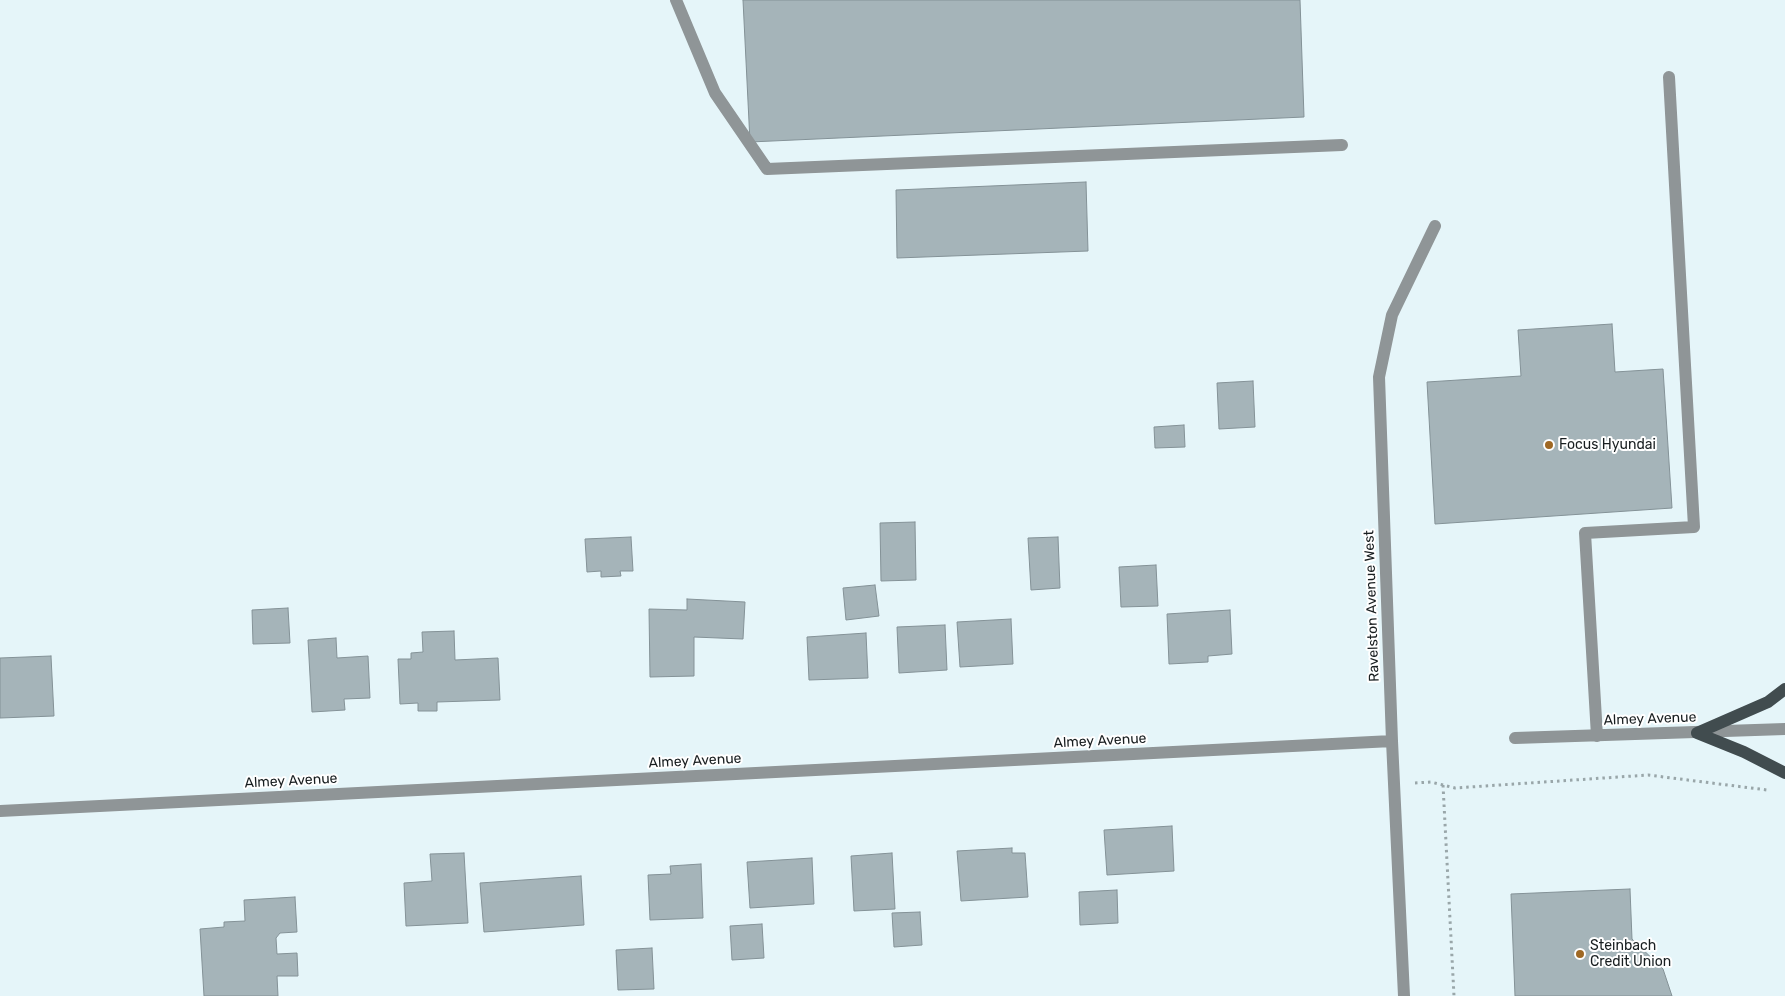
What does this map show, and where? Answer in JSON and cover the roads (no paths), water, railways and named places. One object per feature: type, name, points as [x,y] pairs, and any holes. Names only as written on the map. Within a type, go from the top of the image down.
[{"type":"main road","points":[[1697,733],[1768,702],[1785,689]]},
{"type":"main road","points":[[1697,733],[1744,752],[1785,773]]},
{"type":"street","points":[[676,0],[715,93],[766,169],[1342,145]]},
{"type":"street","points":[[1597,736],[1585,534],[1694,527],[1669,77]]},
{"type":"street","name":"Ravelston Avenue West","points":[[1404,996],[1392,741],[1379,377],[1392,315],[1435,226]]},
{"type":"street","name":"Almey Avenue","points":[[1515,738],[1785,729]]},
{"type":"street","name":"Almey Avenue","points":[[0,811],[1392,741]]},
{"type":"place","name":"Focus Hyundai","points":[[1549,445]]},
{"type":"place","name":"Steinbach Credit Union","points":[[1580,954]]}]
